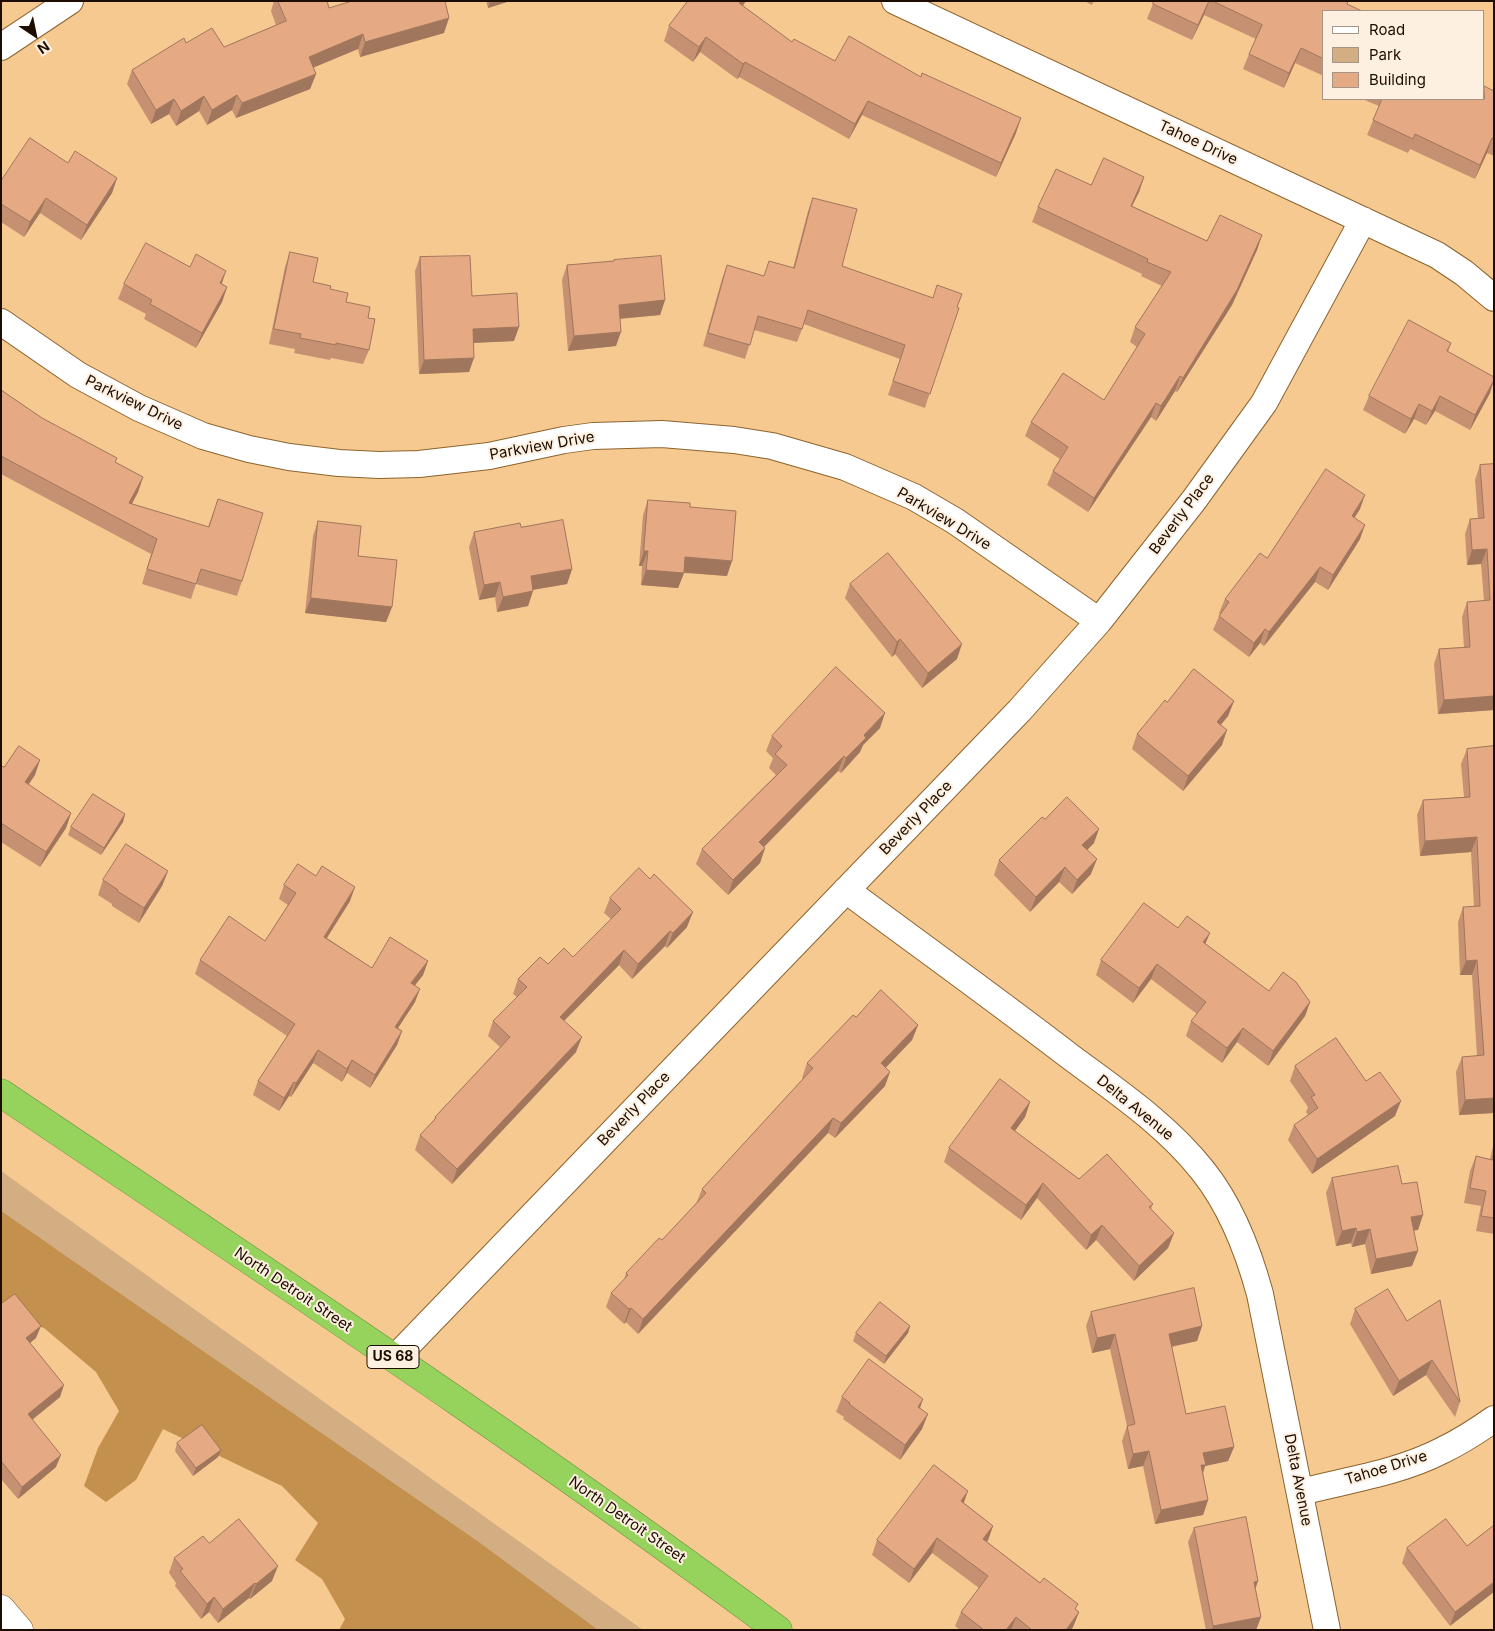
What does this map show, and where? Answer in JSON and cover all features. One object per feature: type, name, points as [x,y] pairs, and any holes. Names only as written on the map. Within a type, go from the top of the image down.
[{"type":"highway","name":"North Detroit Street","points":[[1,1093],[395,1358],[646,1532],[778,1630]]},
{"type":"street","points":[[1,47],[70,1]]},
{"type":"street","name":"Tahoe Drive","points":[[895,1],[1437,255],[1464,273],[1494,298]]},
{"type":"street","name":"Beverly Place","points":[[395,1358],[1020,710],[1099,621],[1194,500],[1264,403],[1363,220]]},
{"type":"street","name":"Parkview Drive","points":[[1,322],[78,375],[139,408],[203,436],[249,449],[289,457],[339,463],[419,464],[490,456],[564,440],[593,436],[662,434],[734,440],[772,446],[845,467],[914,497],[955,521],[1099,621]]},
{"type":"street","name":"Delta Avenue","points":[[846,890],[1008,1009],[1154,1120],[1178,1142],[1203,1171],[1219,1194],[1233,1218],[1253,1269],[1260,1294],[1327,1630]]},
{"type":"street","name":"Tahoe Drive","points":[[1300,1492],[1396,1469],[1440,1452],[1471,1435],[1494,1419]]},
{"type":"street","points":[[1,1609],[19,1630]]},
{"type":"green space","points":[[1,1171],[643,1630],[497,1630],[1,1276]]},
{"type":"shaded area","points":[[1,1211],[480,1543],[598,1630],[339,1630],[345,1619],[322,1579],[295,1560],[318,1523],[282,1486],[163,1429],[136,1480],[106,1502],[84,1486],[98,1448],[119,1411],[96,1372],[44,1328],[1,1313]]},
{"type":"building","points":[[278,1],[327,1],[329,8],[352,1],[445,1],[449,18],[365,42],[363,34],[309,57],[316,74],[242,103],[237,95],[212,110],[204,96],[181,111],[174,99],[156,110],[132,70],[184,38],[186,43],[212,28],[224,47],[286,21]]},
{"type":"building","points":[[688,1],[741,1],[739,3],[792,42],[794,39],[835,61],[849,36],[921,77],[922,73],[1021,118],[1001,163],[868,101],[855,124],[745,62],[743,64],[706,37],[699,47],[669,26]]},
{"type":"building","points":[[1154,1],[1209,1],[1198,25],[1153,4]]},
{"type":"building","points":[[1213,1],[1348,1],[1347,4],[1360,10],[1322,10],[1322,58],[1301,48],[1289,73],[1249,54],[1262,25]]},
{"type":"building","points":[[1485,86],[1494,91],[1494,139],[1492,138],[1480,165],[1415,134],[1413,139],[1373,120],[1382,100],[1485,100]]},
{"type":"building","points":[[30,138],[68,163],[75,151],[117,178],[87,225],[46,198],[30,222],[1,204],[1,181]]},
{"type":"building","points":[[1104,158],[1144,177],[1131,206],[1207,241],[1220,215],[1262,235],[1237,290],[1183,378],[1180,376],[1161,406],[1156,403],[1094,498],[1053,471],[1068,447],[1031,422],[1063,373],[1104,400],[1145,334],[1135,327],[1171,272],[1147,262],[1148,259],[1038,207],[1056,169],[1091,185]]},
{"type":"building","points":[[813,198],[857,209],[842,266],[933,298],[937,285],[962,294],[930,394],[893,381],[905,345],[808,310],[802,329],[758,316],[750,345],[708,333],[727,265],[764,276],[769,261],[794,268]]},
{"type":"building","points":[[146,243],[190,267],[196,254],[226,271],[220,283],[227,287],[202,333],[150,304],[152,300],[124,284]]},
{"type":"building","points":[[290,252],[318,258],[313,282],[331,286],[330,289],[348,293],[346,302],[370,307],[368,318],[375,319],[369,350],[300,338],[301,334],[274,329]]},
{"type":"building","points":[[470,256],[472,296],[517,293],[519,327],[473,329],[474,358],[424,360],[420,257]]},
{"type":"building","points":[[661,256],[665,300],[619,305],[621,332],[574,336],[567,265]]},
{"type":"building","points":[[1409,320],[1451,343],[1447,351],[1494,377],[1475,415],[1440,396],[1432,411],[1419,404],[1411,419],[1369,396]]},
{"type":"building","points":[[1,390],[42,418],[117,458],[115,462],[143,477],[129,503],[209,527],[218,499],[263,513],[242,581],[201,569],[196,584],[147,569],[157,539],[1,456]]},
{"type":"building","points":[[1494,464],[1494,696],[1444,700],[1439,649],[1470,647],[1467,602],[1490,600],[1487,549],[1472,550],[1470,519],[1484,518],[1480,465]]},
{"type":"building","points":[[1326,469],[1365,495],[1352,516],[1365,525],[1333,575],[1320,567],[1269,632],[1265,629],[1254,643],[1219,616],[1229,602],[1225,599],[1260,553],[1267,558]]},
{"type":"building","points":[[648,500],[690,503],[690,507],[736,511],[732,561],[685,557],[684,573],[646,570],[648,551],[644,551]]},
{"type":"building","points":[[563,520],[572,569],[531,576],[533,591],[503,597],[500,582],[484,585],[474,532],[520,523],[521,527]]},
{"type":"building","points":[[318,521],[361,526],[358,556],[397,560],[392,607],[311,598]]},
{"type":"building","points":[[888,553],[962,644],[928,673],[900,639],[897,642],[850,584]]},
{"type":"building","points":[[836,667],[885,713],[864,735],[866,738],[846,758],[844,756],[759,842],[765,848],[733,880],[702,849],[787,765],[775,754],[782,746],[772,736]]},
{"type":"building","points":[[1194,669],[1234,701],[1217,722],[1227,730],[1188,776],[1137,734]]},
{"type":"building","points":[[19,746],[40,760],[25,782],[71,813],[46,852],[1,823],[1,766],[4,767]]},
{"type":"building","points":[[1494,746],[1494,1098],[1465,1100],[1462,1057],[1484,1055],[1477,960],[1466,961],[1463,907],[1480,906],[1477,837],[1425,841],[1423,800],[1470,797],[1467,749]]},
{"type":"building","points":[[93,794],[125,814],[104,848],[71,827]]},
{"type":"building","points":[[1067,797],[1099,829],[1082,845],[1097,859],[1077,880],[1065,867],[1036,897],[999,860],[1042,817],[1045,819]]},
{"type":"building","points":[[126,844],[168,871],[144,908],[103,880]]},
{"type":"building","points":[[298,864],[316,876],[322,866],[355,887],[324,937],[372,968],[390,937],[428,961],[411,983],[420,989],[395,1027],[402,1031],[375,1075],[352,1060],[347,1069],[318,1050],[284,1098],[258,1081],[295,1024],[200,960],[229,916],[265,941],[296,893],[284,885]]},
{"type":"building","points":[[639,868],[650,879],[654,874],[693,912],[673,933],[670,931],[638,964],[624,950],[560,1017],[582,1037],[457,1169],[420,1135],[510,1037],[493,1021],[527,987],[518,979],[540,957],[548,964],[564,948],[573,957],[621,909],[610,898]]},
{"type":"building","points":[[1144,903],[1178,928],[1187,916],[1210,933],[1203,942],[1269,991],[1283,972],[1296,982],[1310,1002],[1273,1051],[1243,1028],[1227,1048],[1191,1021],[1206,1002],[1157,964],[1139,988],[1101,960]]},
{"type":"building","points":[[881,990],[918,1025],[881,1063],[890,1072],[841,1123],[833,1118],[643,1319],[631,1308],[629,1309],[611,1293],[628,1275],[626,1273],[659,1238],[662,1240],[706,1193],[702,1189],[813,1068],[807,1063],[853,1015],[856,1017]]},
{"type":"building","points":[[1336,1038],[1366,1081],[1380,1072],[1401,1101],[1317,1159],[1294,1125],[1318,1108],[1311,1097],[1315,1095],[1295,1066]]},
{"type":"building","points":[[1000,1079],[1030,1102],[1011,1128],[1079,1179],[1107,1154],[1153,1204],[1149,1207],[1174,1233],[1139,1266],[1102,1225],[1091,1235],[1043,1183],[1026,1205],[949,1148]]},
{"type":"building","points":[[1494,1153],[1494,1218],[1481,1216],[1486,1191],[1470,1188],[1476,1156],[1492,1160]]},
{"type":"building","points":[[1398,1166],[1402,1184],[1417,1182],[1423,1215],[1411,1217],[1418,1251],[1376,1259],[1370,1229],[1357,1232],[1356,1228],[1342,1231],[1332,1178]]},
{"type":"building","points":[[1194,1288],[1202,1326],[1169,1334],[1186,1414],[1225,1406],[1234,1447],[1203,1453],[1206,1465],[1201,1465],[1208,1500],[1161,1510],[1149,1451],[1133,1454],[1127,1426],[1135,1424],[1115,1334],[1097,1338],[1091,1312]]},
{"type":"building","points":[[1388,1289],[1407,1321],[1440,1300],[1460,1402],[1432,1360],[1399,1381],[1355,1309]]},
{"type":"building","points":[[15,1294],[41,1326],[26,1338],[64,1385],[28,1414],[61,1455],[22,1487],[1,1461],[1,1304]]},
{"type":"building","points":[[880,1302],[910,1326],[886,1356],[856,1333]]},
{"type":"building","points":[[869,1359],[923,1399],[918,1407],[928,1414],[905,1445],[842,1397]]},
{"type":"building","points":[[202,1425],[221,1450],[196,1468],[177,1443]]},
{"type":"building","points":[[934,1465],[968,1491],[961,1501],[993,1526],[983,1539],[1040,1583],[1044,1578],[1078,1604],[1075,1609],[1079,1612],[1066,1630],[1032,1630],[1016,1617],[1006,1630],[984,1630],[961,1612],[988,1576],[937,1538],[914,1569],[877,1540]]},
{"type":"building","points":[[1246,1517],[1258,1581],[1254,1582],[1261,1617],[1213,1626],[1194,1528]]},
{"type":"building","points":[[239,1519],[278,1566],[223,1609],[214,1597],[207,1604],[180,1571],[183,1569],[174,1558],[203,1536],[209,1543]]},
{"type":"building","points":[[1446,1519],[1467,1546],[1494,1525],[1494,1582],[1455,1612],[1407,1548]]}]
